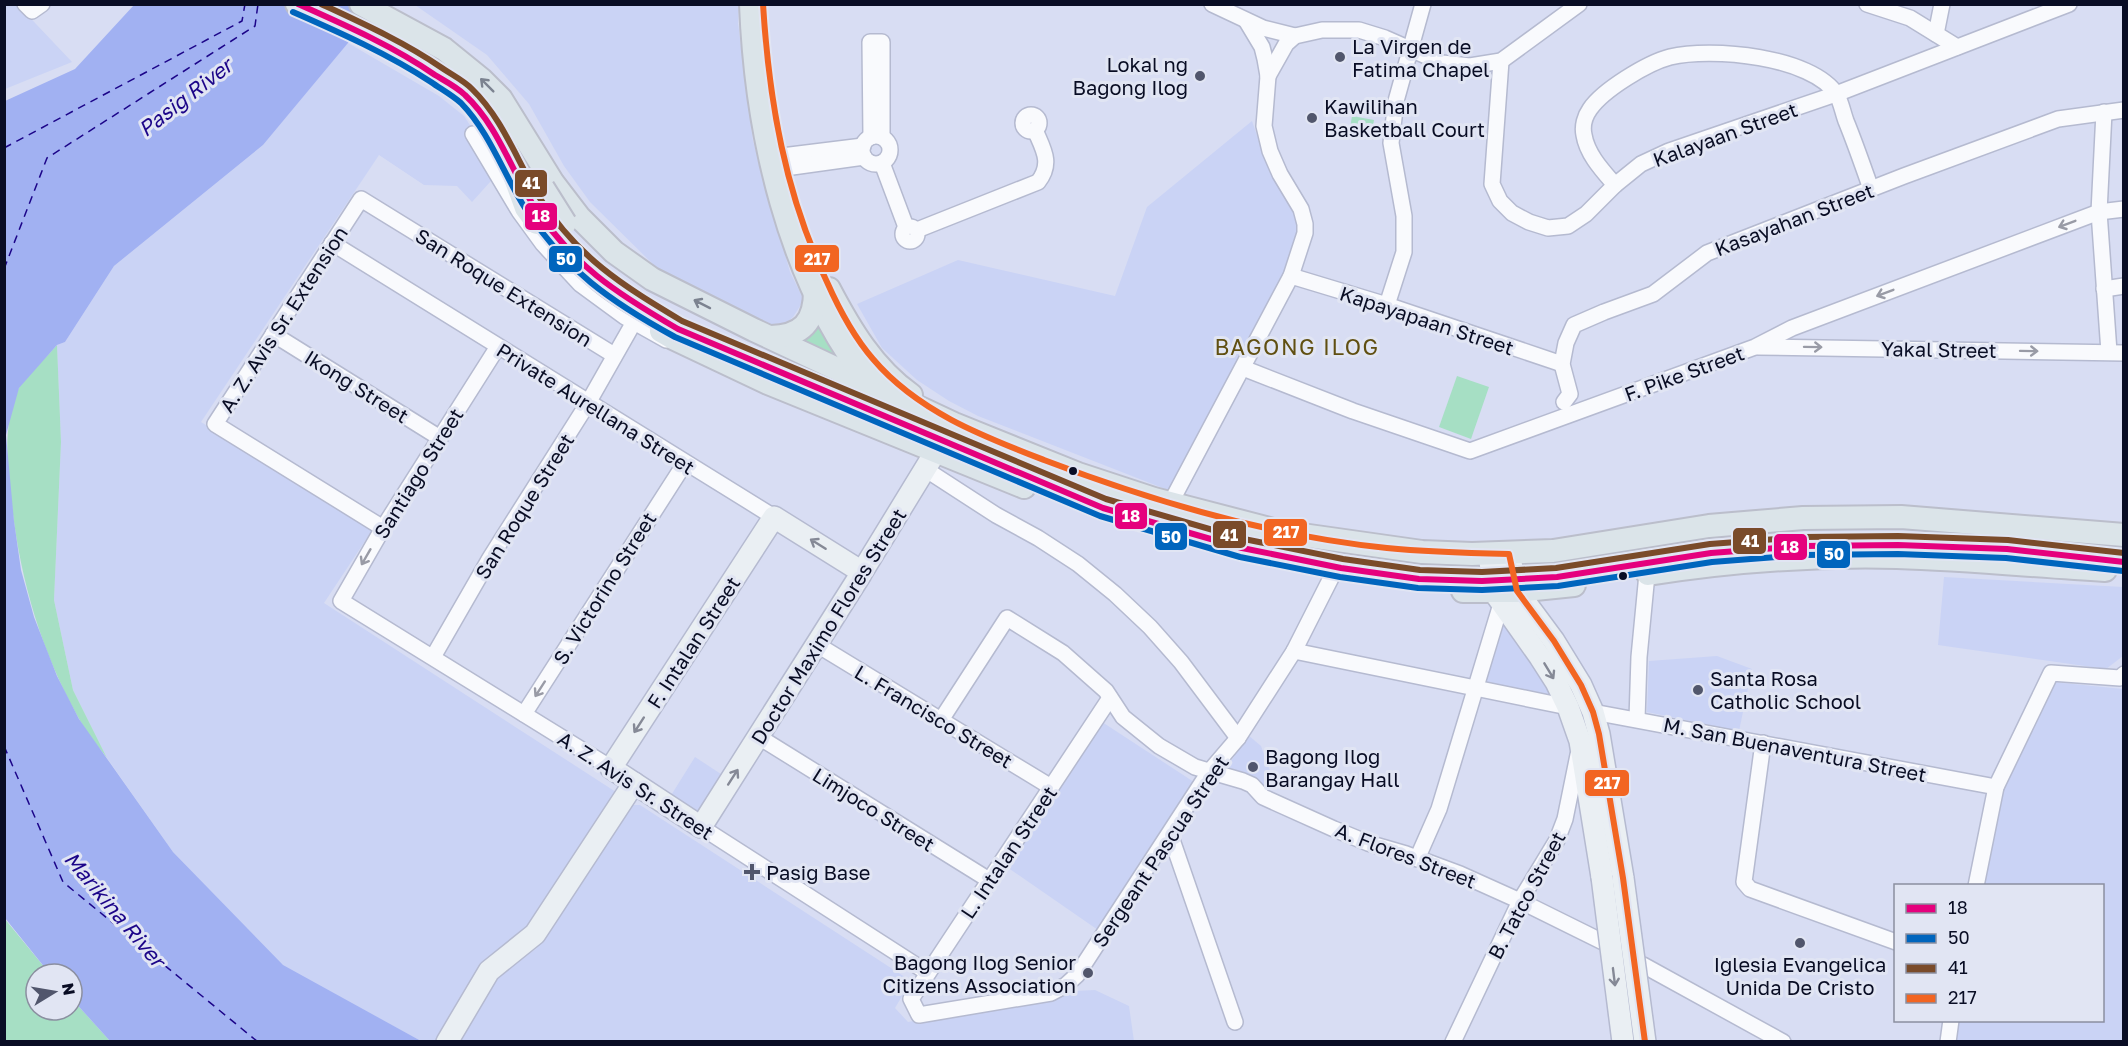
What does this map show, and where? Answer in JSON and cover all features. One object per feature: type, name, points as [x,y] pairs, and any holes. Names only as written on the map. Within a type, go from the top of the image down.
[{"type":"main road","points":[[297,4],[368,36],[425,67],[466,96],[482,113],[503,146],[532,202],[556,234],[592,273],[635,304],[678,329],[1103,508],[1242,548],[1341,568],[1419,579],[1482,581],[1557,576],[1711,553],[1803,546],[1898,545],[2007,549],[2124,562]]},
{"type":"main road","points":[[361,4],[444,49],[481,79],[501,99],[553,183],[579,217],[614,252],[652,279],[954,424],[1078,474],[1170,504],[1281,532],[1422,552],[1499,554],[1553,551],[1709,526],[1803,518],[1901,517],[2124,535]]},
{"type":"main road","points":[[752,4],[757,79],[770,156],[791,231],[814,291],[832,327],[872,385],[931,460]]},
{"type":"main road","points":[[763,4],[770,93],[783,162],[802,225],[818,267],[862,345],[880,367],[903,389],[954,424]]},
{"type":"main road","points":[[522,132],[543,188],[567,227],[603,263],[684,315],[1105,497],[1245,535],[1419,564],[1482,568],[1555,563],[1710,538],[1803,531],[1952,532],[2124,548]]},
{"type":"main road","points":[[503,146],[526,208],[550,240],[585,279],[673,338],[931,460],[1149,531],[1272,565],[1418,588],[1504,596],[1712,564],[1803,558],[1896,557],[2124,571]]},
{"type":"main road","points":[[762,333],[791,334],[806,325],[813,309],[814,291]]},
{"type":"main road","points":[[1272,565],[1281,532]]},
{"type":"main road","points":[[1652,535],[1652,573]]},
{"type":"street","points":[[25,4],[32,11],[37,10],[42,4]]},
{"type":"street","points":[[1212,4],[1246,22],[1295,36],[1322,30],[1359,30],[1385,38],[1442,63],[1470,66],[1501,61],[1579,4]]},
{"type":"street","points":[[1387,305],[1404,252],[1404,216],[1391,142],[1396,101],[1423,4]]},
{"type":"street","points":[[1867,4],[1910,18],[1957,47]]},
{"type":"street","points":[[1936,34],[1942,4]]},
{"type":"street","name":"Kalayaan Street","points":[[1501,61],[1492,184],[1500,201],[1512,213],[1529,222],[1557,228],[1568,226],[1586,214],[1615,184],[1641,164],[1669,152],[1836,94],[2069,4]]},
{"type":"street","points":[[1170,504],[1244,368],[1291,276],[1304,243],[1305,224],[1301,209],[1274,163],[1266,139],[1265,110],[1268,76],[1262,47],[1246,22]]},
{"type":"street","points":[[1268,76],[1286,44],[1295,36]]},
{"type":"street","points":[[783,162],[870,144],[888,142],[890,150],[888,158],[882,163],[872,163],[870,144],[870,42],[882,42],[870,144]]},
{"type":"street","points":[[1615,184],[1588,149],[1584,122],[1590,108],[1607,92],[1644,69],[1669,57],[1700,54],[1776,60],[1816,76],[1836,94],[1871,189]]},
{"type":"street","name":"Kasayahan Street","points":[[1562,364],[1566,343],[1574,326],[1653,294],[1707,253],[2058,119],[2124,110]]},
{"type":"street","points":[[2104,112],[2099,212],[2104,289],[2116,353]]},
{"type":"street","points":[[882,163],[911,229],[1038,182],[1045,173],[1047,164],[1035,130]]},
{"type":"street","name":"San Roque Extension","points":[[473,134],[519,211],[543,244],[580,284],[634,322],[672,343],[752,382],[768,382]]},
{"type":"street","name":"San Roque Extension","points":[[361,199],[614,355],[634,322]]},
{"type":"street","name":"A. Z. Avis Sr. Extension","points":[[361,199],[215,424],[383,528]]},
{"type":"street","name":"F. Pike Street","points":[[1244,368],[1353,411],[1470,451],[1755,347],[1792,328],[2099,212],[2124,209]]},
{"type":"street","name":"Private Aurellana Street","points":[[332,243],[497,348],[862,572]]},
{"type":"street","name":"Kapayapaan Street","points":[[1291,276],[1387,305],[1562,364]]},
{"type":"street","points":[[2104,289],[2124,286]]},
{"type":"street","name":"Ikong Street","points":[[273,334],[440,438]]},
{"type":"street","name":"Yakal Street","points":[[1755,347],[2116,353]]},
{"type":"street","name":"Santiago Street","points":[[341,601],[383,528],[497,348]]},
{"type":"street","name":"San Roque Street","points":[[433,657],[490,558],[588,403],[614,355]]},
{"type":"street","points":[[1562,364],[1570,393],[1564,402]]},
{"type":"street","name":"Doctor Maximo Flores Street","points":[[701,827],[954,424]]},
{"type":"street","points":[[931,460],[996,515],[1058,551],[1115,594],[1150,627],[1181,662],[1238,738]]},
{"type":"street","name":"S. Victorino Street","points":[[524,714],[685,463]]},
{"type":"street","name":"F. Intalan Street","points":[[611,768],[774,517]]},
{"type":"street","points":[[1418,859],[1439,808],[1504,596],[1499,554]]},
{"type":"street","points":[[1637,719],[1639,657],[1652,573]]},
{"type":"street","name":"Sergeant Pascua Street","points":[[914,1007],[919,1015],[1051,993],[1066,985],[1077,975],[1209,772],[1238,738],[1294,651],[1332,576]]},
{"type":"street","points":[[1504,596],[1568,707],[1580,741],[1602,877],[1623,1041]]},
{"type":"street","points":[[1504,596],[1554,641],[1581,685],[1593,712],[1599,734],[1623,878],[1645,1041]]},
{"type":"street","name":"A. Z. Avis Sr. Street","points":[[341,601],[611,768],[928,973]]},
{"type":"street","name":"A. Flores Street","points":[[941,720],[1007,618],[1063,653],[1106,691],[1123,717],[1159,746],[1195,767],[1243,781],[1263,797],[1368,843],[1418,859],[1520,901],[1603,942]]},
{"type":"street","name":"L. Francisco Street","points":[[816,644],[1051,787]]},
{"type":"street","points":[[1294,651],[1568,707]]},
{"type":"street","points":[[1976,884],[1996,787],[2051,673],[2120,678],[2124,674]]},
{"type":"street","name":"L. Intalan Street","points":[[914,1007],[911,999],[1110,698]]},
{"type":"street","name":"M. San Buenaventura Street","points":[[1593,712],[1996,787]]},
{"type":"street","name":"Limjoco Street","points":[[759,737],[989,880]]},
{"type":"street","name":"B. Tatco Street","points":[[1453,1041],[1520,901],[1557,840],[1565,819],[1580,741]]},
{"type":"street","points":[[1762,743],[1744,882],[1750,889],[1894,941]]},
{"type":"street","points":[[447,1041],[489,971],[535,934],[634,783]]},
{"type":"street","points":[[1170,834],[1235,1022]]},
{"type":"street","points":[[1643,965],[1783,1041]]},
{"type":"street","points":[[1948,1041],[1951,1022]]},
{"type":"shaded area","points":[[5,5],[18,5],[72,62],[5,89]]},
{"type":"shaded area","points":[[415,5],[739,5],[738,23],[753,141],[790,272],[804,300],[793,317],[778,330],[664,275],[590,202],[564,166],[529,104],[487,55]]},
{"type":"shaded area","points":[[348,43],[439,96],[464,116],[500,171],[472,202],[457,186],[424,185],[379,155],[201,422],[373,529],[324,603],[619,794],[542,916],[439,1041],[421,1041],[283,966],[173,852],[107,758],[73,690],[54,600],[61,442],[57,345],[65,342],[114,266],[263,145]]},
{"type":"shaded area","points":[[1252,121],[1270,173],[1287,198],[1298,223],[1290,267],[1173,492],[978,416],[949,401],[917,380],[882,348],[857,304],[958,260],[1115,296],[1147,207]]},
{"type":"shaded area","points":[[1944,577],[2123,587],[2123,656],[2106,669],[1938,645]]},
{"type":"shaded area","points":[[1500,618],[1507,618],[1553,698],[1483,685]]},
{"type":"shaded area","name":"Santa Rosa Catholic School","points":[[1717,656],[1752,669],[1739,731],[1647,712],[1649,661]]},
{"type":"shaded area","points":[[2053,682],[2123,689],[2123,1041],[1953,1042],[1957,1022],[2104,1022],[2104,884],[1984,884],[2001,794]]},
{"type":"shaded area","points":[[1099,720],[1197,784],[1098,930],[1004,865]]},
{"type":"shaded area","points":[[1248,735],[1261,746],[1273,779],[1264,792],[1226,769]]},
{"type":"shaded area","points":[[695,757],[727,778],[701,814],[670,797]]},
{"type":"shaded area","points":[[631,805],[640,805],[911,981],[895,1008],[908,1022],[1075,991],[1095,990],[1129,1006],[1134,1041],[461,1042],[495,975],[536,949]]},
{"type":"green space","points":[[1352,116],[1374,120],[1371,139],[1349,135]]},
{"type":"green space","points":[[820,318],[849,364],[798,342]]},
{"type":"green space","points":[[57,345],[61,442],[54,600],[73,690],[107,758],[78,717],[42,638],[26,583],[11,497],[7,443],[13,403],[25,379]]},
{"type":"green space","points":[[1457,376],[1489,387],[1471,439],[1439,427]]},
{"type":"green space","points":[[4,918],[40,962],[24,962],[24,1022],[84,1022],[84,1012],[110,1041],[5,1041]]},
{"type":"water","points":[[134,5],[371,5],[348,43],[263,145],[114,266],[65,342],[57,345],[19,388],[6,435],[21,570],[34,617],[57,676],[79,719],[173,852],[283,965],[421,1041],[110,1041],[84,1012],[84,962],[40,962],[5,918],[5,101],[75,69]]},
{"type":"ferry route","points":[[4,148],[242,21],[245,4]]},
{"type":"ferry route","points":[[4,269],[47,158],[255,26],[258,4]]},
{"type":"ferry route","points":[[4,746],[63,882],[258,1042]]},
{"type":"transit line","name":"18","points":[[298,4],[386,45],[462,92],[486,119],[532,203],[547,225],[579,261],[635,303],[678,329],[1103,508],[1242,548],[1341,568],[1419,579],[1482,581],[1557,577],[1711,553],[1803,546],[1898,545],[2007,549],[2124,562]]},
{"type":"transit line","name":"41","points":[[321,4],[398,41],[469,86],[492,113],[539,197],[569,237],[603,268],[640,295],[682,321],[1106,499],[1244,539],[1343,559],[1420,570],[1482,572],[1556,568],[1710,544],[1803,537],[1898,536],[2008,540],[2124,553]]},
{"type":"transit line","name":"217","points":[[763,4],[775,111],[790,181],[812,249],[836,302],[859,341],[890,377],[910,393],[952,420],[1021,451],[1127,490],[1212,515],[1299,535],[1387,548],[1509,554],[1517,591],[1554,641],[1581,685],[1593,712],[1599,734],[1623,878],[1645,1042]]},
{"type":"transit line","name":"50","points":[[293,12],[398,62],[461,103],[480,127],[517,195],[540,230],[573,267],[630,311],[675,337],[1100,516],[1240,557],[1340,577],[1418,588],[1482,590],[1558,586],[1712,562],[1803,555],[1898,554],[2006,558],[2123,571]]},
{"type":"place","name":"La Virgen de Fatima Chapel","points":[[1340,57]]},
{"type":"place","name":"Lokal ng Bagong Ilog","points":[[1200,76]]},
{"type":"place","name":"Kawilihan Basketball Court","points":[[1312,118]]},
{"type":"place","name":"Santa Rosa Catholic School","points":[[1698,690]]},
{"type":"place","name":"Bagong Ilog Barangay Hall","points":[[1253,767]]},
{"type":"place","name":"Pasig Base","points":[[752,872]]},
{"type":"place","name":"Iglesia Evangelica Unida De Cristo","points":[[1800,943]]},
{"type":"place","name":"Bagong Ilog Senior Citizens Association","points":[[1088,973]]},
{"type":"district","name":"BAGONG ILOG","points":[[1297,346]]},
{"type":"water label","name":"Pasig River","points":[[185,97]]},
{"type":"water label","name":"Marikina River","points":[[115,909]]}]
